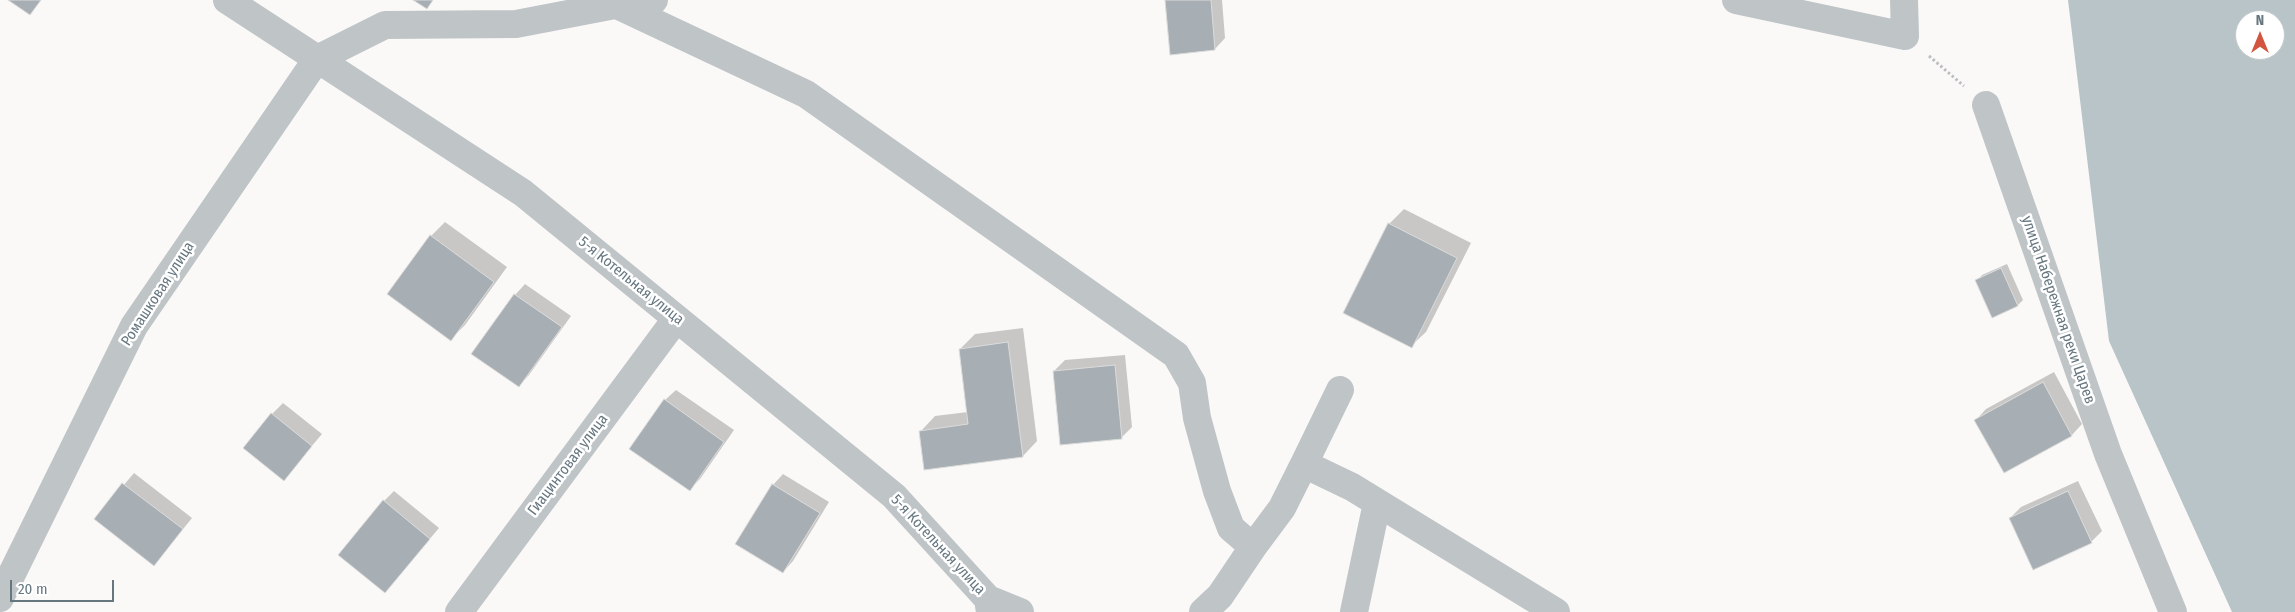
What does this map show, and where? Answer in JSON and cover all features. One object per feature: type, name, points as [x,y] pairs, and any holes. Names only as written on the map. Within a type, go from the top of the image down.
[{"type":"street","name":"5-я Котельная улица","points":[[227,0],[523,193],[894,496],[989,605]]},
{"type":"street","points":[[317,59],[385,25],[516,24],[616,2],[654,0]]},
{"type":"street","points":[[1736,0],[1905,36],[1904,0]]},
{"type":"street","points":[[616,2],[806,94],[1176,355],[1192,383],[1197,418],[1217,491],[1231,528],[1253,547]]},
{"type":"street","name":"Ромашковая улица","points":[[0,598],[134,326],[317,59]]},
{"type":"street","name":"улица Набережная реки Царев","points":[[1986,105],[2108,454],[2174,612]]},
{"type":"street","name":"Гиацинтовая улица","points":[[459,612],[676,319]]},
{"type":"street","points":[[1203,612],[1220,596],[1282,508],[1340,390]]},
{"type":"street","points":[[1304,464],[1352,487],[1556,612]]},
{"type":"street","points":[[1354,612],[1377,503]]},
{"type":"street","points":[[989,605],[1020,612]]},
{"type":"path","points":[[1905,36],[1986,105]]},
{"type":"shaded area","points":[[2068,0],[2295,0],[2295,612],[2232,612],[2109,341]]},
{"type":"building","points":[[8,0],[41,0],[30,15]]},
{"type":"building","points":[[413,0],[433,0],[427,9]]},
{"type":"building","points":[[1165,0],[1211,0],[1215,50],[1170,55]]},
{"type":"building","points":[[1388,223],[1457,258],[1412,348],[1343,313]]},
{"type":"building","points":[[430,235],[494,282],[451,341],[387,294]]},
{"type":"building","points":[[2001,268],[2018,306],[1992,318],[1975,280]]},
{"type":"building","points":[[514,294],[562,327],[519,387],[471,354]]},
{"type":"building","points":[[1008,342],[1023,457],[924,470],[919,431],[968,424],[959,349]]},
{"type":"building","points":[[1115,365],[1122,439],[1060,445],[1053,371]]},
{"type":"building","points":[[2043,382],[2072,436],[2004,473],[1974,420]]},
{"type":"building","points":[[664,399],[724,442],[690,491],[629,449]]},
{"type":"building","points":[[271,413],[312,446],[284,481],[243,448]]},
{"type":"building","points":[[122,483],[183,529],[154,566],[94,519]]},
{"type":"building","points":[[772,484],[820,513],[783,573],[735,544]]},
{"type":"building","points":[[2068,491],[2092,543],[2033,570],[2009,518]]},
{"type":"building","points":[[383,500],[430,539],[385,593],[338,555]]}]
